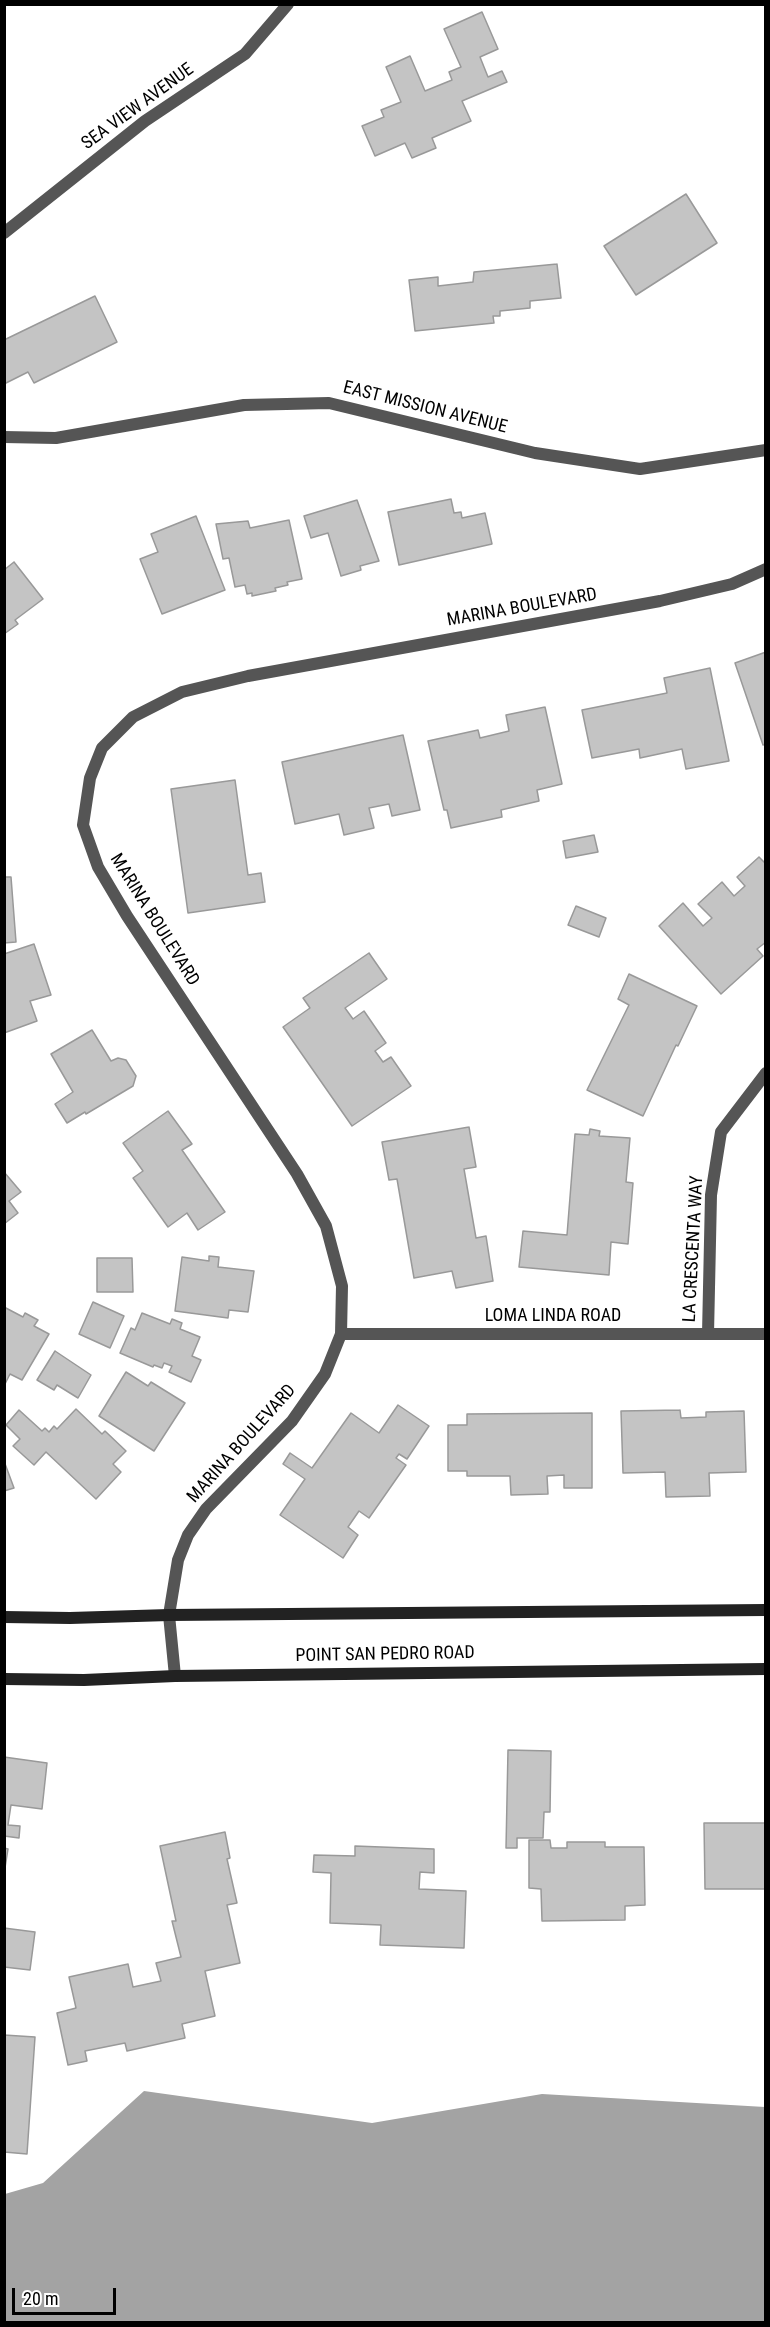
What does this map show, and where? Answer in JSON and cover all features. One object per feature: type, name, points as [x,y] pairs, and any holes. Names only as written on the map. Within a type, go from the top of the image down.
[{"type":"main road","points":[[4,1617],[765,1610]]},
{"type":"main road","name":"POINT SAN PEDRO ROAD","points":[[4,1678],[84,1680],[175,1676],[765,1669]]},
{"type":"street","name":"SEA VIEW AVENUE","points":[[4,233],[145,121],[245,54],[288,4]]},
{"type":"street","name":"EAST MISSION AVENUE","points":[[4,437],[56,438],[244,405],[329,403],[535,453],[640,469],[765,450]]},
{"type":"street","name":"MARINA BOULEVARD","points":[[175,1676],[170,1615],[178,1560],[188,1535],[206,1509],[292,1421],[325,1374],[341,1334],[342,1286],[326,1226],[297,1174],[127,916],[98,867],[83,825],[90,778],[102,748],[133,717],[182,692],[248,676],[660,601],[732,584],[765,569]]},
{"type":"street","name":"LA CRESCENTA WAY","points":[[708,1334],[711,1195],[721,1132],[765,1073]]},
{"type":"street","name":"LOMA LINDA ROAD","points":[[341,1334],[765,1334]]},
{"type":"shaded area","points":[[144,2091],[372,2123],[542,2094],[765,2107],[765,2322],[5,2322],[5,2194],[43,2183]]},
{"type":"building","points":[[482,12],[498,49],[480,57],[488,77],[502,71],[507,82],[462,101],[471,121],[432,138],[436,148],[412,158],[405,143],[375,156],[362,126],[384,117],[381,110],[401,102],[386,67],[410,56],[425,91],[452,80],[449,72],[461,67],[444,29]]},
{"type":"building","points":[[686,194],[717,243],[636,295],[604,246]]},
{"type":"building","points":[[557,264],[561,298],[530,301],[530,308],[500,311],[500,316],[493,316],[494,323],[415,331],[409,280],[438,277],[438,286],[473,282],[474,272]]},
{"type":"building","points":[[95,296],[117,342],[34,383],[28,372],[4,384],[4,340]]},
{"type":"building","points":[[451,499],[454,513],[461,512],[462,518],[485,513],[492,544],[399,565],[388,512]]},
{"type":"building","points":[[357,500],[379,561],[360,566],[361,570],[341,576],[328,533],[311,538],[304,516]]},
{"type":"building","points":[[196,516],[225,590],[162,614],[140,559],[158,552],[151,534]]},
{"type":"building","points":[[289,520],[302,579],[287,582],[288,585],[275,588],[276,591],[252,596],[252,593],[247,594],[245,585],[235,587],[229,558],[223,559],[216,524],[248,521],[250,528]]},
{"type":"building","points":[[14,562],[43,599],[15,620],[18,624],[4,634],[4,570]]},
{"type":"building","points":[[766,652],[766,744],[763,745],[735,663]]},
{"type":"building","points":[[710,668],[729,761],[686,769],[682,749],[640,758],[639,749],[592,758],[582,710],[667,693],[664,678]]},
{"type":"building","points":[[545,707],[562,784],[537,790],[539,801],[501,810],[502,817],[451,828],[447,810],[444,810],[428,741],[478,730],[480,738],[509,731],[506,715]]},
{"type":"building","points":[[403,735],[420,810],[392,816],[389,804],[369,808],[374,828],[344,835],[339,814],[295,824],[282,762]]},
{"type":"building","points":[[235,780],[248,875],[261,873],[265,902],[188,913],[171,789]]},
{"type":"building","points":[[594,835],[598,852],[566,858],[563,841]]},
{"type":"building","points":[[759,857],[766,864],[766,942],[757,949],[763,956],[721,994],[659,926],[683,903],[703,926],[712,918],[698,904],[722,882],[734,896],[745,886],[737,877]]},
{"type":"building","points":[[4,877],[11,877],[16,942],[4,943]]},
{"type":"building","points":[[576,906],[606,918],[599,937],[568,925]]},
{"type":"building","points":[[34,944],[51,995],[30,1001],[37,1021],[4,1033],[4,954]]},
{"type":"building","points":[[369,953],[387,979],[345,1008],[353,1019],[364,1011],[386,1043],[375,1051],[383,1062],[391,1057],[411,1086],[352,1126],[283,1027],[310,1008],[303,998]]},
{"type":"building","points":[[629,974],[697,1006],[643,1116],[587,1090],[629,1005],[618,999]]},
{"type":"building","points":[[92,1030],[111,1061],[118,1058],[126,1060],[136,1076],[133,1086],[67,1123],[55,1104],[73,1092],[51,1054]]},
{"type":"building","points":[[168,1111],[192,1144],[182,1150],[225,1212],[198,1230],[187,1213],[168,1227],[133,1178],[143,1171],[123,1143]]},
{"type":"building","points":[[469,1127],[476,1167],[464,1169],[476,1238],[486,1236],[493,1281],[456,1288],[452,1271],[414,1278],[397,1179],[389,1180],[382,1142]]},
{"type":"building","points":[[590,1129],[600,1131],[599,1136],[630,1138],[626,1182],[633,1183],[628,1244],[611,1242],[609,1275],[519,1267],[523,1231],[567,1235],[575,1134],[589,1135]]},
{"type":"building","points":[[4,1172],[21,1192],[9,1201],[18,1213],[4,1224]]},
{"type":"building","points":[[209,1256],[219,1257],[218,1267],[254,1271],[248,1312],[229,1310],[228,1318],[175,1311],[182,1257],[209,1261]]},
{"type":"building","points":[[97,1258],[132,1258],[133,1292],[97,1292]]},
{"type":"building","points":[[93,1302],[124,1316],[110,1348],[79,1334]]},
{"type":"building","points":[[4,1307],[23,1317],[25,1313],[38,1320],[34,1326],[49,1334],[22,1380],[10,1374],[5,1384]]},
{"type":"building","points":[[142,1313],[170,1324],[172,1319],[182,1323],[180,1329],[200,1337],[192,1356],[201,1360],[191,1382],[169,1372],[172,1366],[164,1363],[162,1368],[154,1365],[153,1367],[120,1353],[131,1328],[135,1330]]},
{"type":"building","points":[[55,1351],[91,1375],[78,1398],[57,1385],[54,1390],[37,1380]]},
{"type":"building","points":[[126,1372],[148,1386],[151,1382],[185,1403],[154,1451],[99,1416]]},
{"type":"building","points":[[398,1405],[429,1426],[407,1459],[399,1454],[396,1458],[406,1465],[369,1518],[359,1511],[348,1527],[358,1535],[343,1558],[280,1515],[305,1479],[283,1464],[290,1453],[312,1468],[351,1413],[379,1433]]},
{"type":"building","points":[[76,1409],[102,1434],[105,1431],[126,1451],[113,1464],[121,1472],[96,1499],[46,1452],[34,1465],[13,1446],[20,1439],[6,1425],[19,1410],[42,1431],[45,1428],[49,1432],[54,1426],[57,1429]]},
{"type":"building","points":[[680,1410],[681,1418],[706,1417],[706,1412],[744,1411],[746,1472],[709,1473],[710,1496],[666,1497],[665,1472],[623,1473],[621,1411]]},
{"type":"building","points":[[592,1413],[592,1488],[564,1488],[564,1475],[547,1476],[548,1494],[511,1495],[510,1476],[467,1476],[467,1471],[448,1471],[448,1425],[467,1425],[467,1414]]},
{"type":"building","points":[[4,1461],[14,1488],[4,1491]]},
{"type":"building","points":[[508,1750],[551,1751],[550,1812],[544,1812],[543,1838],[517,1838],[517,1848],[506,1848]]},
{"type":"building","points":[[4,1757],[47,1763],[42,1809],[11,1805],[8,1825],[20,1826],[19,1838],[4,1836]]},
{"type":"building","points":[[704,1823],[766,1823],[766,1889],[705,1889]]},
{"type":"building","points":[[225,1832],[230,1858],[227,1859],[237,1903],[227,1905],[240,1963],[205,1971],[215,2016],[182,2024],[185,2038],[127,2051],[125,2043],[85,2051],[87,2061],[68,2065],[57,2013],[76,2008],[69,1977],[128,1964],[133,1987],[161,1981],[156,1963],[181,1957],[172,1921],[176,1921],[160,1846]]},
{"type":"building","points":[[529,1840],[550,1840],[551,1848],[567,1848],[567,1842],[605,1842],[605,1847],[644,1847],[645,1905],[625,1906],[625,1920],[542,1921],[541,1889],[529,1888]]},
{"type":"building","points":[[355,1846],[434,1849],[434,1873],[420,1872],[419,1889],[466,1891],[464,1948],[380,1945],[381,1925],[330,1923],[331,1873],[313,1872],[314,1855],[355,1856]]},
{"type":"building","points":[[4,1848],[8,1849],[4,1874]]},
{"type":"building","points":[[4,1928],[35,1932],[30,1970],[4,1967]]},
{"type":"building","points":[[4,2035],[35,2037],[27,2154],[4,2152]]}]
